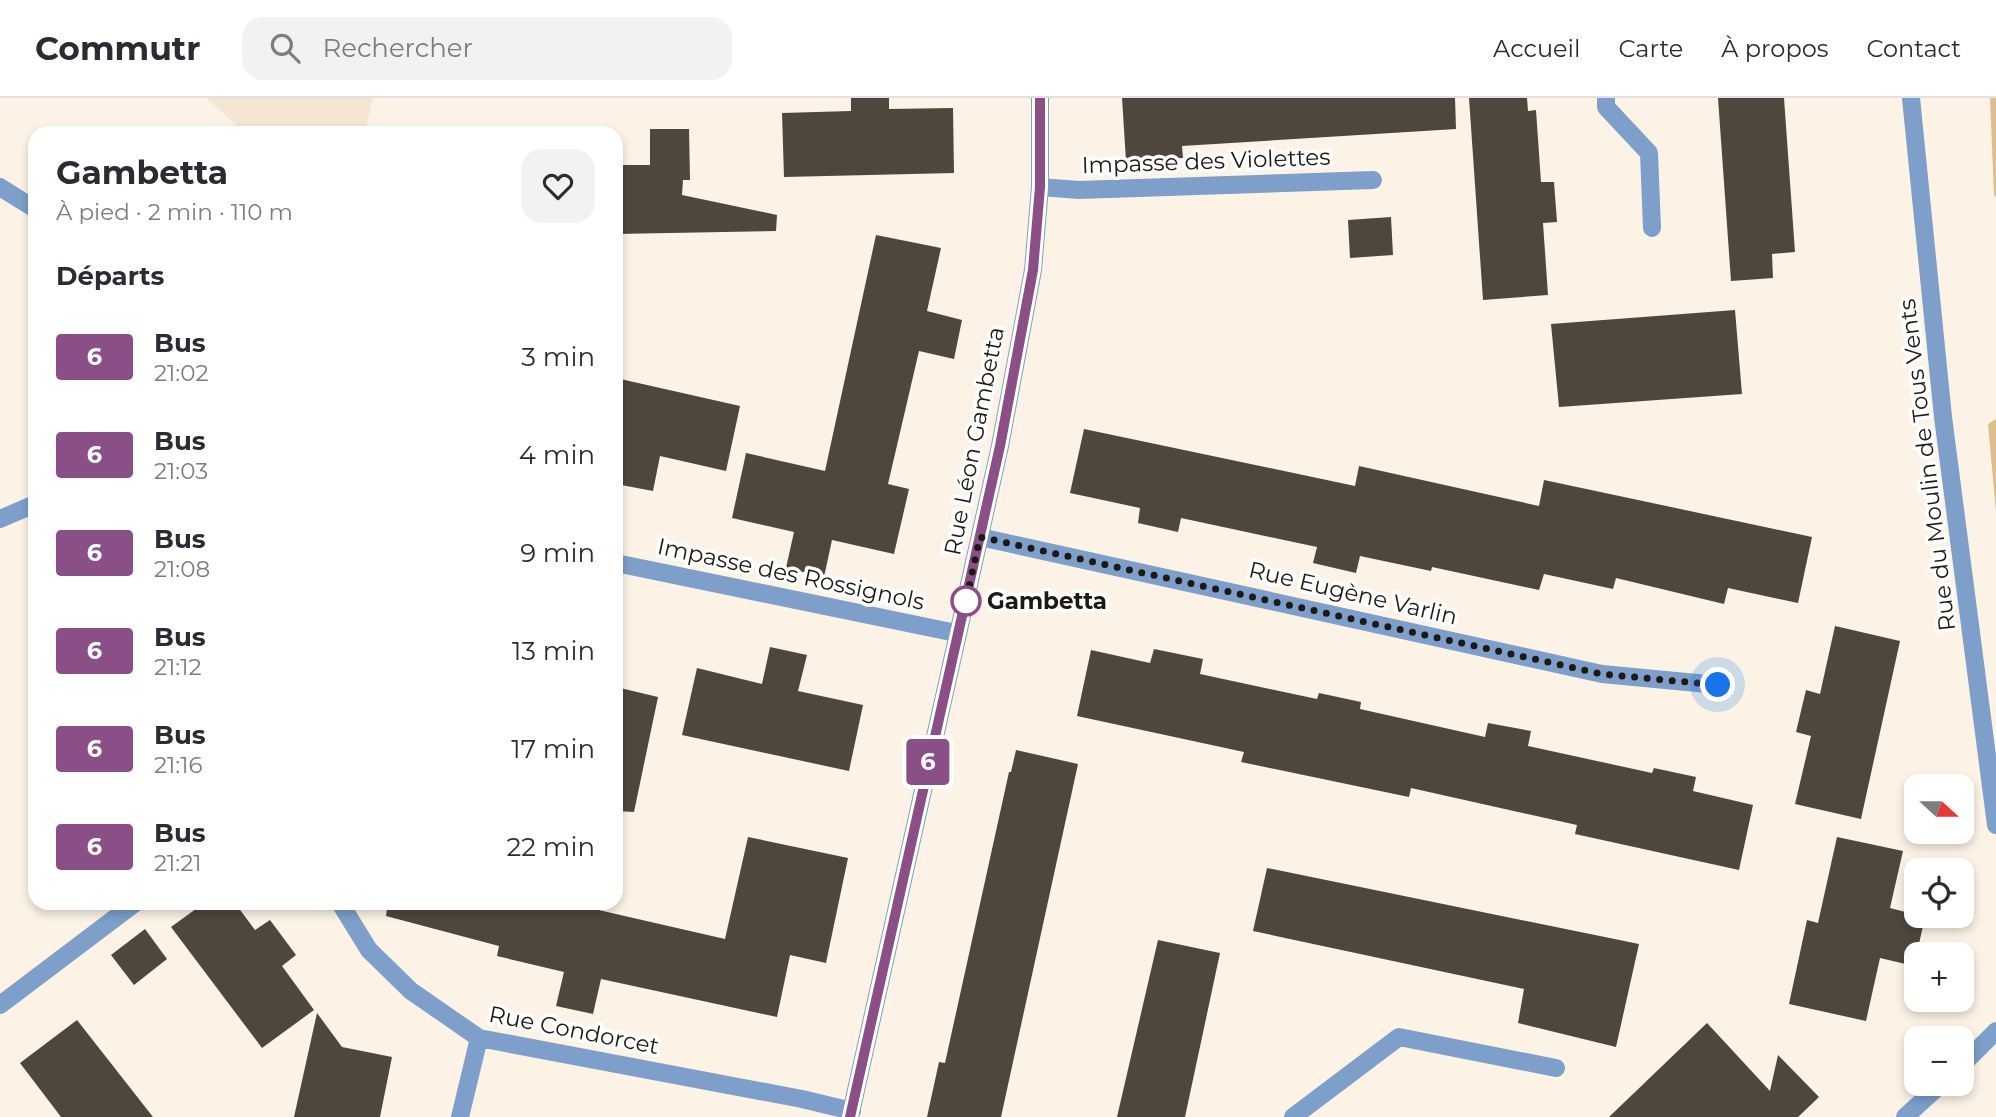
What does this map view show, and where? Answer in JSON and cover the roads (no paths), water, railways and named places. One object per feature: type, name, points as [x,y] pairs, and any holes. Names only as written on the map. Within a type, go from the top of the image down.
[{"type":"street","name":"Rue Léon Gambetta","points":[[851,1114],[956,633],[980,537],[1033,270],[1040,187],[1040,98]]},
{"type":"street","points":[[1606,98],[1606,107],[1649,153],[1652,228]]},
{"type":"street","name":"Rue du Moulin de Tous Vents","points":[[1911,98],[1943,418],[1996,825]]},
{"type":"street","name":"Impasse des Violettes","points":[[1040,187],[1079,190],[1373,180]]},
{"type":"street","points":[[0,187],[28,205]]},
{"type":"street","points":[[0,519],[28,507]]},
{"type":"street","name":"Rue Eugène Varlin","points":[[980,537],[1602,674],[1718,685]]},
{"type":"street","name":"Impasse des Rossignols","points":[[623,564],[956,633]]},
{"type":"street","points":[[0,1005],[126,910]]},
{"type":"street","name":"Rue Condorcet","points":[[344,910],[369,950],[411,991],[479,1038],[851,1114]]},
{"type":"street","points":[[1974,1053],[1996,1031]]},
{"type":"street","points":[[1293,1117],[1399,1037],[1556,1068]]},
{"type":"street","points":[[460,1117],[479,1038]]},
{"type":"street","points":[[1905,1117],[1928,1096]]},
{"type":"place","name":"Gambetta","points":[[966,601]]}]
